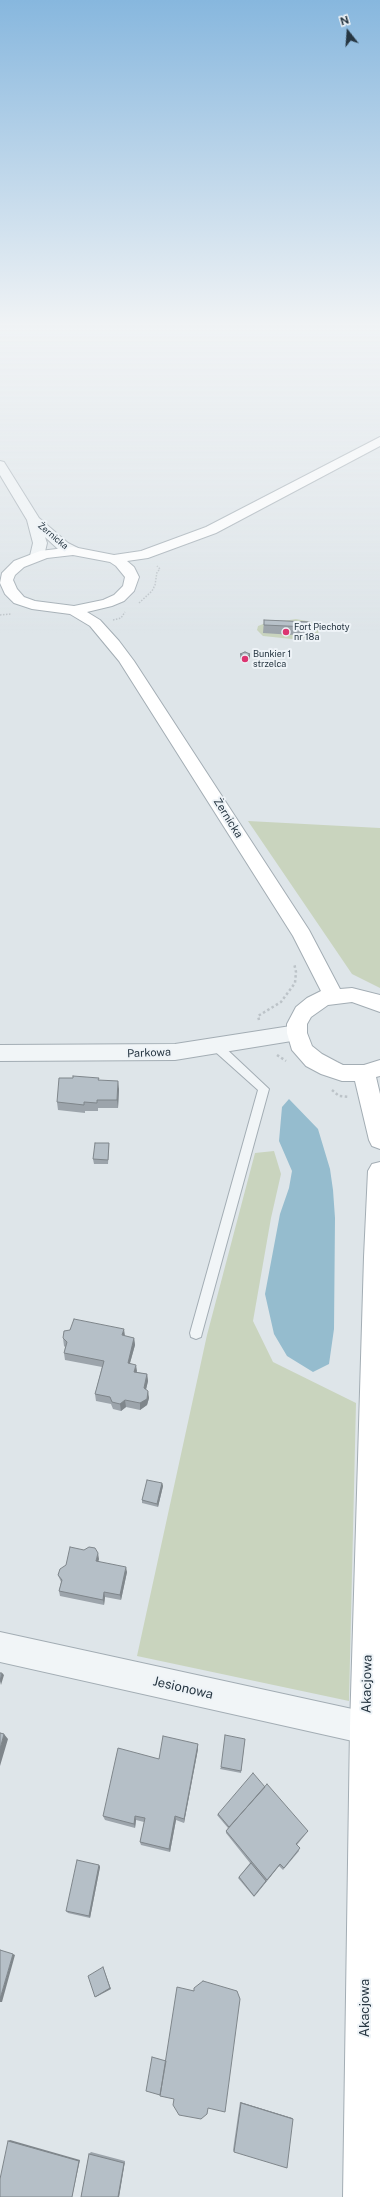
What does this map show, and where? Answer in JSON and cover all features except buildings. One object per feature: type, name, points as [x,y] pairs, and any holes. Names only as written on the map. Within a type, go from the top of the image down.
[{"type":"street","points":[[19,600],[3,581],[13,569],[37,556],[73,551],[114,559],[143,554],[211,530],[380,441]]},
{"type":"street","points":[[132,577],[154,563],[221,538],[274,508],[347,459]]},
{"type":"street","name":"Żernicka","points":[[0,465],[34,520],[63,546],[73,551]]},
{"type":"street","name":"Żernicka","points":[[34,520],[40,543],[37,556]]},
{"type":"street","points":[[0,600],[19,600],[46,608],[74,610],[107,603],[118,598],[129,588],[132,581],[129,570],[114,559]]},
{"type":"street","name":"Żernicka","points":[[107,603],[106,612],[114,644]]},
{"type":"street","name":"Żernicka","points":[[74,610],[95,624],[114,644],[302,935],[334,996]]},
{"type":"street","points":[[380,1005],[372,1000],[352,995],[334,996],[314,1003],[303,1012],[297,1024],[296,1033],[303,1050],[314,1060],[342,1073],[372,1071],[380,1140]]},
{"type":"street","name":"Parkowa","points":[[0,1053],[167,1052],[296,1033]]},
{"type":"street","name":"Akacjowa","points":[[362,2197],[366,1728],[376,1257],[380,1171]]},
{"type":"street","name":"Jesionowa","points":[[0,1647],[366,1728]]},
{"type":"lane","points":[[196,1333],[264,1089],[215,1045]]},
{"type":"path","points":[[0,614],[13,614]]},
{"type":"path","points":[[260,1024],[258,1016],[281,1002],[295,983],[296,972],[292,957]]},
{"type":"green space","points":[[296,619],[317,623],[319,627],[318,636],[292,639],[263,636],[257,630],[258,626],[263,624]]},
{"type":"green space","points":[[248,821],[380,828],[380,988],[352,974]]},
{"type":"green space","points":[[274,1151],[281,1174],[271,1218],[253,1321],[273,1362],[356,1403],[349,1701],[137,1656],[207,1335],[255,1153]]},
{"type":"water","points":[[289,1099],[318,1129],[330,1169],[333,1190],[335,1218],[334,1329],[329,1364],[313,1372],[287,1356],[274,1334],[265,1294],[280,1214],[289,1188],[292,1171],[279,1141],[282,1107]]},
{"type":"place","name":"Fort Piechoty nr 18a","points":[[286,632]]},
{"type":"place","name":"Bunkier 1 strzelca","points":[[245,659]]}]
